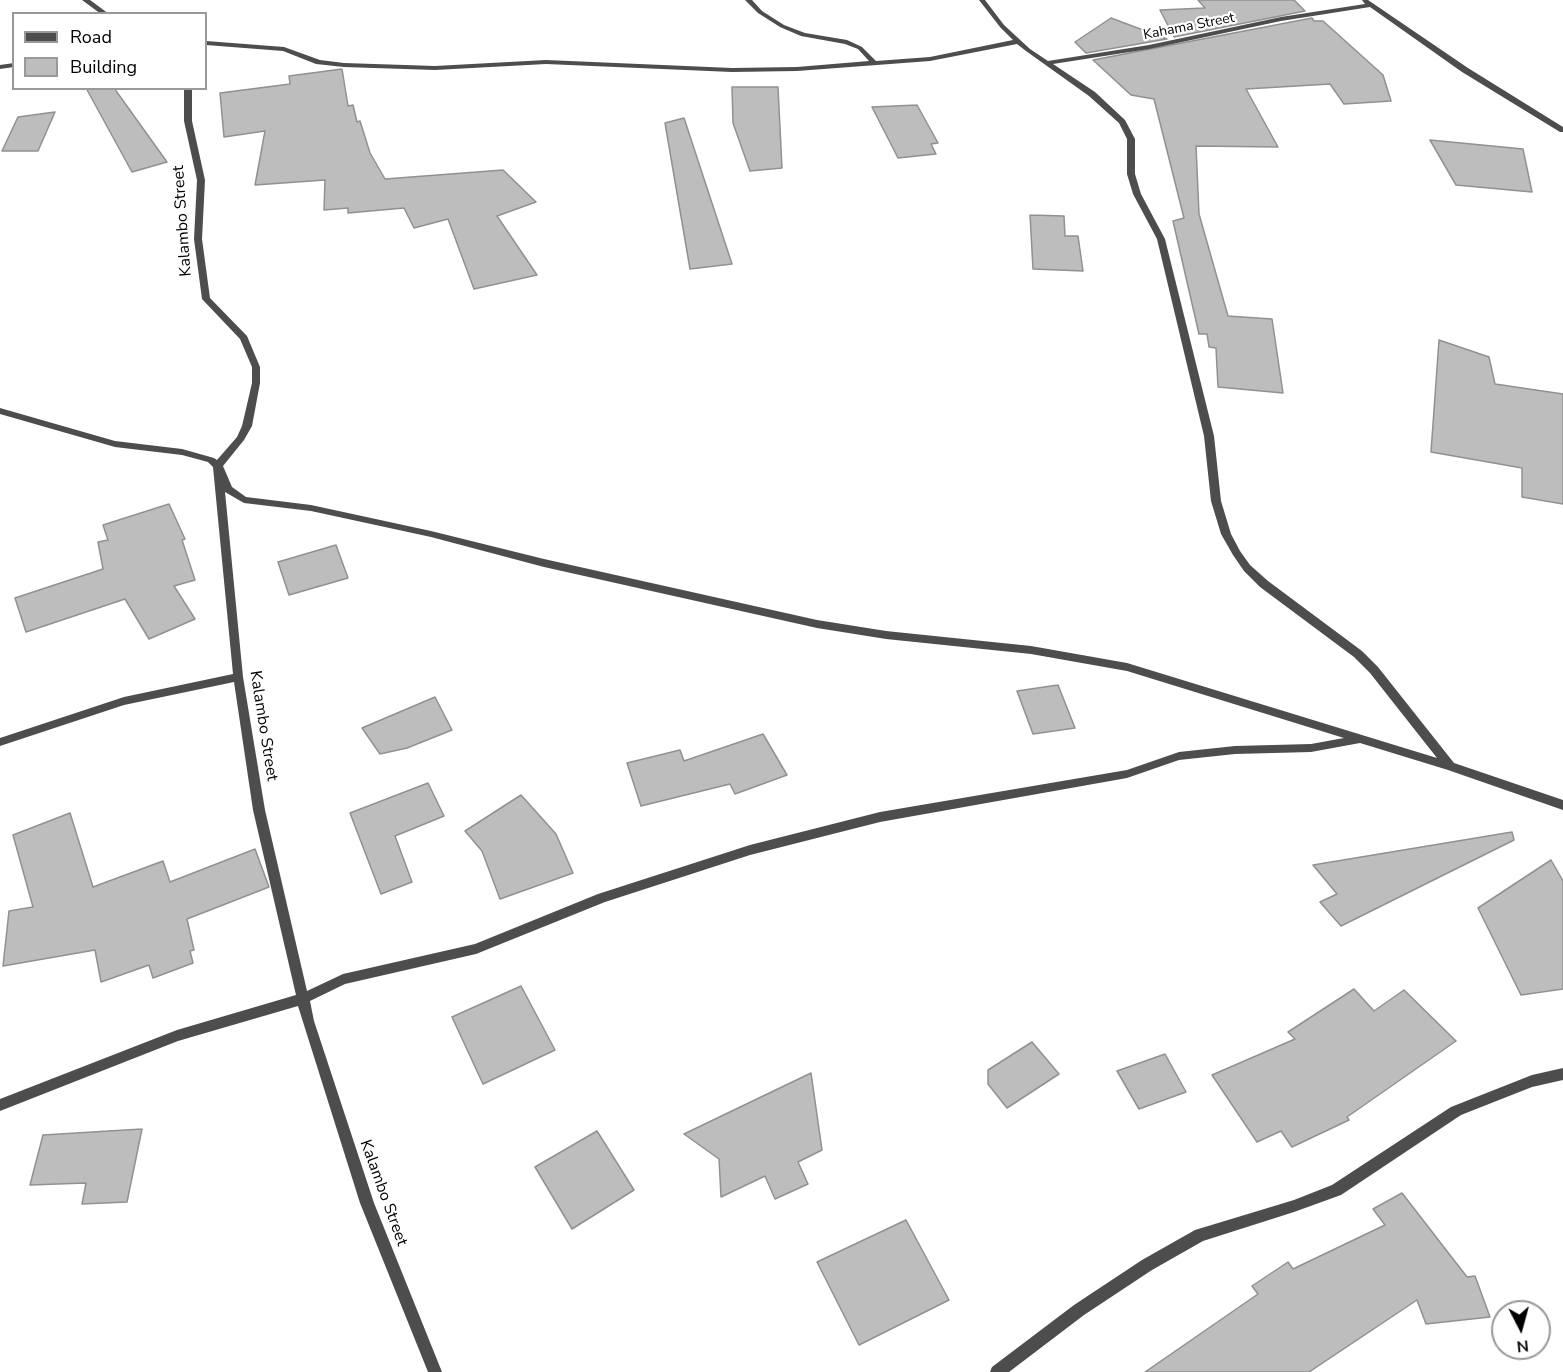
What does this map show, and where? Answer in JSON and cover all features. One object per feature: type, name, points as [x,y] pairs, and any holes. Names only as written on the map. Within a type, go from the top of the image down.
[{"type":"street","points":[[85,0],[103,12]]},
{"type":"street","points":[[748,0],[760,12],[782,26],[803,35],[847,42],[860,48],[874,63]]},
{"type":"street","points":[[982,0],[1018,41],[1092,94],[1122,122],[1131,139],[1131,174],[1137,194],[1161,239],[1204,413],[1216,501],[1226,534],[1236,553],[1247,568],[1264,584],[1358,654],[1374,670],[1450,766]]},
{"type":"street","points":[[1363,0],[1465,70],[1563,130]]},
{"type":"street","name":"Kahama Street","points":[[1047,63],[1149,47],[1281,19],[1371,5]]},
{"type":"street","points":[[207,44],[284,49],[320,62],[413,68],[546,62],[732,70],[930,59],[1018,41]]},
{"type":"street","name":"Kalambo Street","points":[[188,90],[188,121],[201,180],[198,239],[206,299],[244,338],[256,367],[256,383],[247,426],[241,438],[218,466],[238,677],[259,810],[302,999],[367,1203],[435,1372]]},
{"type":"street","points":[[0,411],[115,444],[198,456],[211,460],[218,466],[228,489],[244,500],[311,508],[817,624],[886,635],[1031,650],[1127,668],[1362,738],[1563,805]]},
{"type":"street","points":[[0,742],[124,701],[238,677]]},
{"type":"street","points":[[0,1105],[177,1036],[302,999],[324,986],[364,972],[448,956],[495,943],[572,910],[684,870],[869,820],[1011,792],[1127,774],[1179,756],[1235,750],[1311,748],[1362,738]]},
{"type":"street","points":[[997,1372],[1127,1278],[1200,1235],[1294,1206],[1336,1190],[1456,1111],[1532,1081],[1563,1074]]},
{"type":"building","points":[[1198,0],[1294,0],[1305,11],[1174,37],[1160,10],[1205,8]]},
{"type":"building","points":[[1111,18],[1167,39],[1086,53],[1075,42]]},
{"type":"building","points":[[1312,18],[1314,21],[1323,21],[1383,75],[1391,101],[1344,104],[1330,84],[1246,89],[1278,147],[1196,146],[1199,214],[1228,316],[1272,319],[1283,393],[1218,387],[1216,348],[1209,347],[1207,334],[1199,334],[1173,221],[1184,218],[1154,99],[1131,95],[1093,60]]},
{"type":"building","points":[[342,69],[348,106],[353,105],[357,122],[360,121],[370,153],[385,179],[503,170],[536,202],[497,216],[537,275],[474,289],[448,219],[414,228],[404,208],[348,213],[348,208],[324,210],[325,180],[255,185],[265,131],[224,137],[220,93],[290,84],[289,76]]},
{"type":"building","points":[[732,87],[778,87],[782,168],[750,171],[733,123]]},
{"type":"building","points":[[87,90],[115,90],[167,162],[132,172]]},
{"type":"building","points":[[917,105],[938,143],[931,144],[936,154],[898,158],[872,107]]},
{"type":"building","points":[[55,112],[38,151],[2,151],[18,117]]},
{"type":"building","points":[[684,118],[732,264],[690,269],[665,123]]},
{"type":"building","points":[[1430,140],[1523,149],[1532,192],[1456,185]]},
{"type":"building","points":[[1030,215],[1064,216],[1065,236],[1078,236],[1083,271],[1033,269]]},
{"type":"building","points":[[1439,340],[1489,357],[1495,384],[1563,394],[1563,504],[1522,497],[1522,468],[1431,452]]},
{"type":"building","points":[[169,504],[185,539],[182,540],[195,580],[174,586],[195,619],[149,639],[125,599],[26,632],[15,598],[103,569],[98,542],[108,540],[103,525]]},
{"type":"building","points":[[336,545],[348,578],[289,595],[278,562]]},
{"type":"building","points":[[1058,685],[1075,728],[1033,734],[1017,691]]},
{"type":"building","points":[[435,697],[452,730],[407,748],[380,754],[362,728]]},
{"type":"building","points":[[763,734],[787,775],[735,794],[730,784],[641,806],[627,763],[680,750],[684,761]]},
{"type":"building","points":[[428,783],[444,816],[395,836],[412,882],[381,894],[350,813]]},
{"type":"building","points":[[521,795],[556,834],[573,873],[500,899],[482,851],[465,831]]},
{"type":"building","points":[[70,813],[93,887],[163,861],[170,882],[255,849],[269,887],[187,919],[194,950],[190,951],[193,963],[153,978],[149,965],[101,982],[95,950],[3,966],[9,911],[33,907],[13,835]]},
{"type":"building","points":[[1512,832],[1514,840],[1341,926],[1320,902],[1337,894],[1313,865]]},
{"type":"building","points":[[1551,860],[1563,881],[1563,989],[1521,995],[1478,908]]},
{"type":"building","points":[[521,986],[555,1050],[483,1084],[452,1017]]},
{"type":"building","points":[[1354,989],[1374,1011],[1404,990],[1456,1041],[1347,1117],[1349,1120],[1292,1147],[1281,1131],[1257,1142],[1212,1075],[1295,1039],[1288,1032]]},
{"type":"building","points":[[1032,1042],[1059,1074],[1007,1108],[988,1084],[988,1070]]},
{"type":"building","points":[[1165,1054],[1186,1092],[1139,1109],[1117,1071]]},
{"type":"building","points":[[811,1073],[822,1150],[798,1162],[808,1184],[775,1199],[765,1176],[721,1197],[719,1159],[684,1134]]},
{"type":"building","points":[[142,1129],[127,1202],[82,1204],[86,1183],[30,1185],[43,1135]]},
{"type":"building","points":[[597,1131],[634,1190],[572,1229],[535,1167]]},
{"type":"building","points":[[1402,1193],[1467,1277],[1475,1276],[1490,1317],[1426,1324],[1417,1300],[1309,1372],[1145,1372],[1258,1294],[1252,1286],[1288,1262],[1293,1269],[1385,1225],[1373,1209]]},
{"type":"building","points":[[906,1220],[949,1300],[859,1345],[817,1262]]}]
